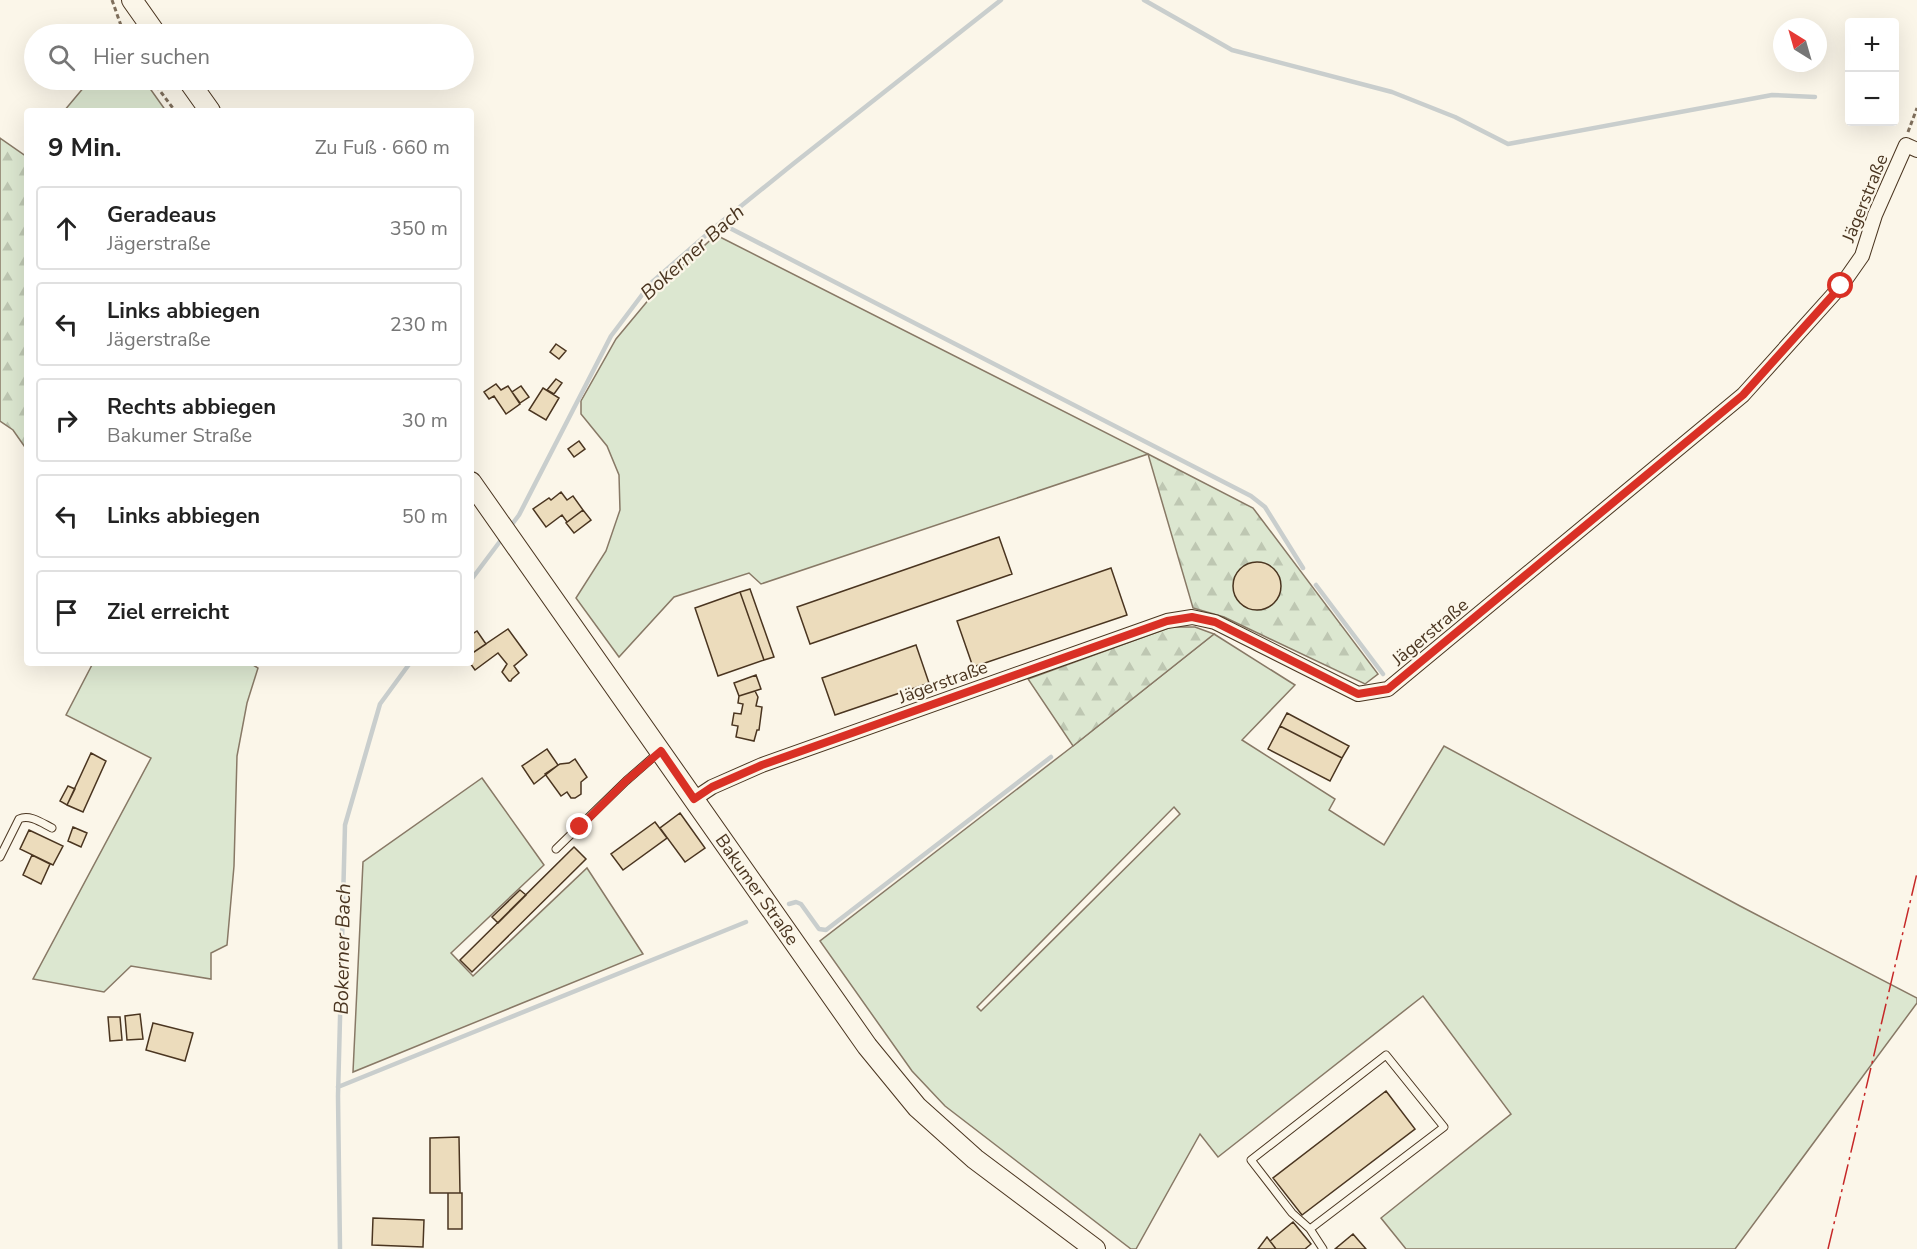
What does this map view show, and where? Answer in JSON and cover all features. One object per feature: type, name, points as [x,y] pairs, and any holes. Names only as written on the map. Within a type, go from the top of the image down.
[{"type":"main road","points":[[132,0],[149,24]]},
{"type":"main road","points":[[195,90],[208,108]]},
{"type":"main road","name":"Bakumer Straße","points":[[474,486],[867,1046],[917,1107],[975,1159],[1095,1249]]},
{"type":"street","name":"Jägerstraße","points":[[694,799],[712,787],[762,765],[1167,621],[1192,617],[1215,622],[1358,694],[1388,689],[1743,395],[1841,286],[1862,256],[1875,215],[1911,147]]},
{"type":"lane","points":[[556,849],[626,781],[661,751]]},
{"type":"lane","points":[[0,857],[19,819],[28,817],[52,828]]},
{"type":"lane","points":[[1310,1229],[1444,1127],[1386,1055],[1251,1160],[1292,1213],[1310,1229],[1323,1249]]},
{"type":"path","points":[[112,0],[120,24]]},
{"type":"path","points":[[159,90],[173,108]]},
{"type":"path","points":[[1911,147],[1909,129],[1917,108]]},
{"type":"green space","points":[[82,90],[151,90],[164,108],[67,108]]},
{"type":"green space","points":[[0,138],[24,155],[24,446],[13,430],[0,421]]},
{"type":"green space","points":[[716,235],[1148,454],[761,584],[749,573],[674,597],[619,657],[576,598],[606,551],[620,510],[619,475],[607,446],[581,414],[581,401],[616,339],[660,286]]},
{"type":"green space","points":[[1148,454],[1253,508],[1378,674],[1365,684],[1224,617],[1193,608]]},
{"type":"green space","points":[[1171,627],[1195,627],[1214,634],[1073,746],[1028,679]]},
{"type":"green space","points":[[1214,634],[1295,685],[1242,740],[1335,799],[1329,810],[1384,845],[1444,746],[1740,906],[1917,998],[1917,1003],[1735,1249],[1406,1249],[1381,1218],[1511,1114],[1423,996],[1218,1157],[1200,1134],[1136,1249],[1131,1249],[945,1106],[912,1071],[820,941]],"holes":[[[1174,807],[1180,814],[981,1011],[977,1007]]]},
{"type":"green space","points":[[91,666],[255,666],[258,668],[247,703],[237,756],[234,866],[227,945],[211,953],[211,979],[131,966],[104,992],[33,979],[151,758],[66,715]]},
{"type":"green space","points":[[482,778],[544,865],[451,953],[473,976],[587,868],[643,954],[353,1072],[363,862]]},
{"type":"building","points":[[556,344],[566,351],[559,359],[550,352]]},
{"type":"building","points":[[556,379],[562,383],[554,394],[547,390]]},
{"type":"building","points":[[496,384],[501,390],[508,386],[520,404],[506,414],[494,396],[489,399],[484,392]]},
{"type":"building","points":[[521,386],[529,397],[520,403],[512,392]]},
{"type":"building","points":[[543,388],[559,398],[546,420],[529,410]]},
{"type":"building","points":[[579,441],[585,449],[574,457],[568,449]]},
{"type":"building","points":[[561,492],[567,500],[573,496],[583,510],[567,522],[562,515],[546,527],[533,509]]},
{"type":"building","points":[[583,510],[591,520],[574,533],[566,523]]},
{"type":"building","points":[[999,537],[1012,574],[810,644],[797,607]]},
{"type":"building","points":[[1252,562],[1262,562],[1277,572],[1281,586],[1280,595],[1271,606],[1262,610],[1252,610],[1237,600],[1233,591],[1233,581],[1243,566]]},
{"type":"building","points":[[1111,568],[1127,615],[973,667],[957,621]]},
{"type":"building","points":[[750,589],[774,657],[764,660],[740,592]]},
{"type":"building","points":[[740,592],[764,660],[718,676],[695,608]]},
{"type":"building","points":[[508,629],[527,655],[514,666],[519,673],[509,681],[502,672],[507,664],[498,653],[475,670],[472,666],[474,666],[474,652]]},
{"type":"building","points":[[477,631],[486,644],[474,652],[474,633]]},
{"type":"building","points":[[916,645],[929,683],[835,715],[822,678]]},
{"type":"building","points":[[756,675],[761,689],[739,696],[734,683]]},
{"type":"building","points":[[755,691],[758,697],[756,706],[762,707],[759,730],[757,730],[754,741],[736,737],[738,726],[732,725],[734,713],[741,714],[743,704],[738,703],[739,696]]},
{"type":"building","points":[[1287,713],[1349,746],[1342,758],[1280,726]]},
{"type":"building","points":[[1280,726],[1342,758],[1330,781],[1268,749]]},
{"type":"building","points":[[547,749],[558,765],[534,784],[522,766]]},
{"type":"building","points":[[91,753],[106,761],[83,812],[67,805]]},
{"type":"building","points":[[575,759],[587,777],[581,782],[581,794],[571,798],[567,792],[561,796],[545,774],[560,764],[569,763]]},
{"type":"building","points":[[68,786],[75,789],[67,805],[60,801]]},
{"type":"building","points":[[680,813],[705,848],[685,862],[660,828]]},
{"type":"building","points":[[655,822],[667,838],[623,870],[611,854]]},
{"type":"building","points":[[73,827],[87,833],[81,847],[68,841]]},
{"type":"building","points":[[29,830],[63,846],[53,865],[20,849]]},
{"type":"building","points":[[574,847],[586,859],[472,972],[460,960]]},
{"type":"building","points":[[32,855],[50,864],[41,884],[23,875]]},
{"type":"building","points":[[520,890],[526,895],[498,923],[492,917]]},
{"type":"building","points":[[140,1014],[143,1039],[127,1040],[125,1016]]},
{"type":"building","points":[[108,1017],[120,1017],[122,1040],[110,1041]]},
{"type":"building","points":[[153,1023],[193,1033],[185,1061],[146,1050]]},
{"type":"building","points":[[1386,1091],[1415,1129],[1302,1215],[1273,1178]]},
{"type":"building","points":[[459,1137],[460,1193],[430,1193],[430,1138]]},
{"type":"building","points":[[448,1193],[462,1193],[462,1229],[448,1229]]},
{"type":"building","points":[[373,1218],[424,1220],[423,1247],[372,1245]]},
{"type":"building","points":[[1293,1222],[1311,1244],[1305,1249],[1276,1249],[1270,1241]]},
{"type":"building","points":[[1353,1234],[1366,1249],[1335,1249]]},
{"type":"building","points":[[1267,1237],[1276,1249],[1258,1249]]},
{"type":"waterway","name":"Bokerner Bach","points":[[510,527],[519,515],[611,336],[651,283],[720,223],[1001,0]]},
{"type":"waterway","points":[[1144,0],[1232,50],[1392,92],[1455,117],[1508,144],[1772,95],[1815,97]]},
{"type":"waterway","points":[[720,223],[1251,496],[1265,507],[1303,568]]},
{"type":"waterway","name":"Bokerner Bach","points":[[474,576],[504,536]]},
{"type":"waterway","points":[[1316,585],[1383,674]]},
{"type":"waterway","name":"Bokerner Bach","points":[[340,1249],[338,1096],[345,825],[380,704],[408,666]]},
{"type":"waterway","points":[[789,904],[796,902],[801,904],[819,929],[826,930],[1051,757]]},
{"type":"waterway","points":[[338,1087],[746,922]]},
{"type":"power","points":[[1828,1249],[1917,873]]},
{"type":"route","points":[[580,827],[626,781],[661,751],[694,799],[712,787],[762,765],[1167,621],[1192,617],[1215,622],[1358,694],[1388,689],[1743,395],[1841,286]]}]
